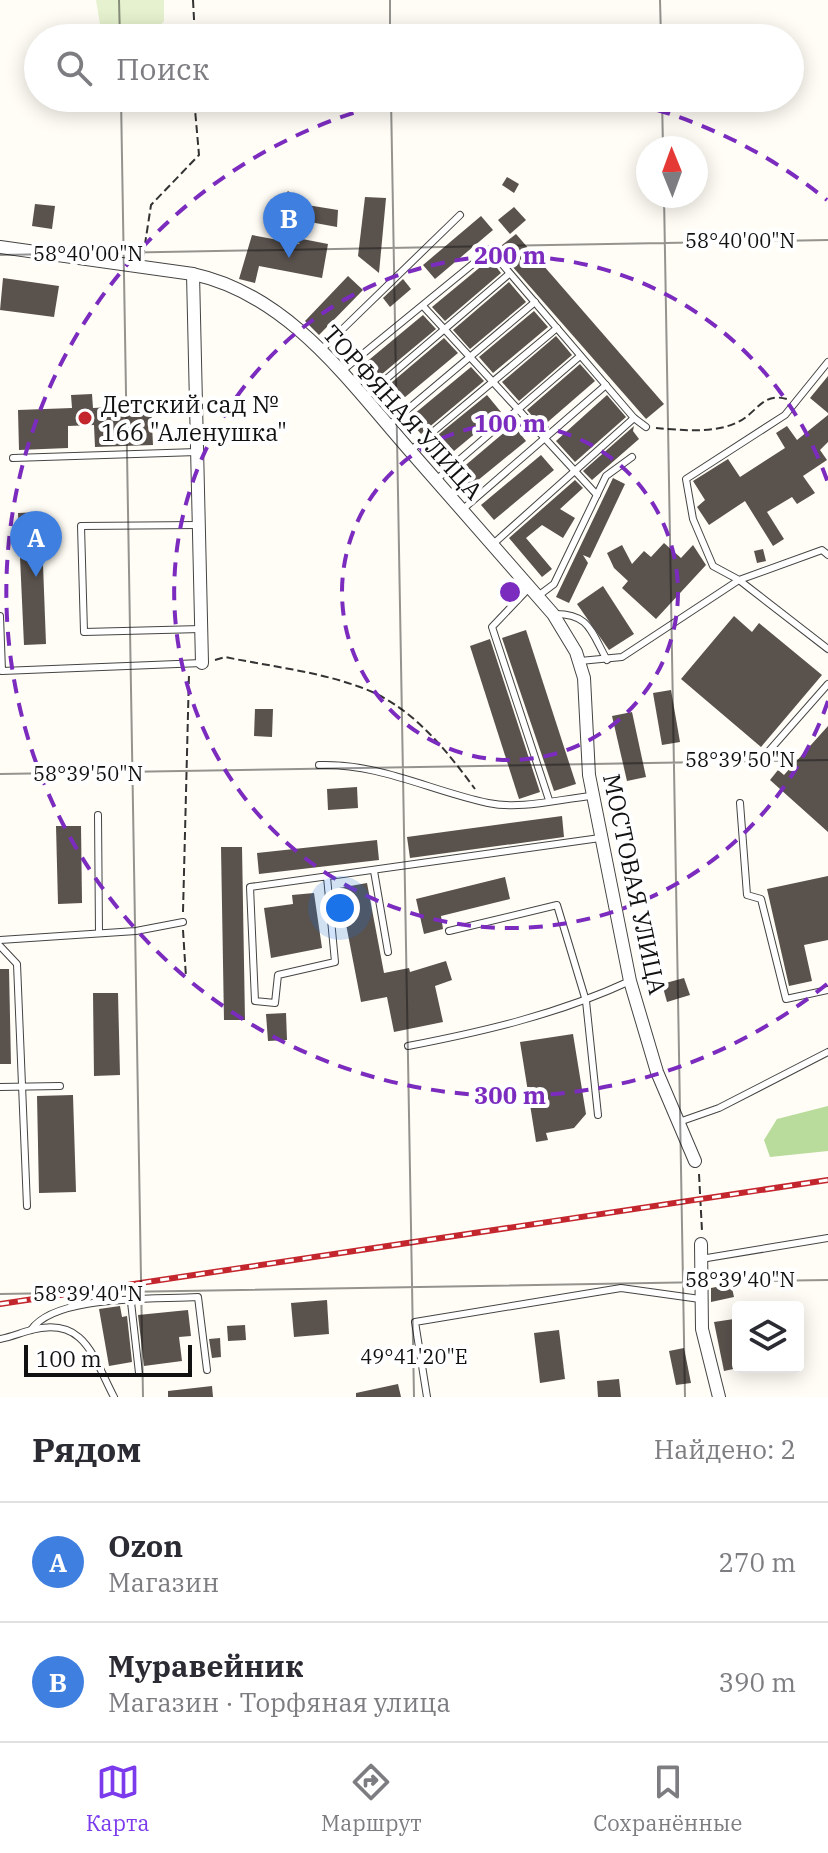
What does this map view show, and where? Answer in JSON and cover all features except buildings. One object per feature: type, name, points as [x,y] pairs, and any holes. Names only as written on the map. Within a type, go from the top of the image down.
[{"type":"street","name":"ТОРФЯНАЯ УЛИЦА","points":[[0,247],[193,274],[245,290],[321,350],[553,614]]},
{"type":"street","points":[[193,274],[201,629],[196,663]]},
{"type":"street","name":"МОСТОВАЯ УЛИЦА","points":[[553,614],[580,661],[592,796],[630,981],[657,1072],[695,1161]]},
{"type":"street","points":[[701,1244],[702,1329],[719,1397]]},
{"type":"lane","points":[[321,350],[460,215]]},
{"type":"lane","points":[[341,372],[490,250],[634,418],[646,427]]},
{"type":"lane","points":[[364,398],[509,274]]},
{"type":"lane","points":[[388,426],[535,302]]},
{"type":"lane","points":[[423,306],[597,495]]},
{"type":"lane","points":[[410,451],[557,328]]},
{"type":"lane","points":[[436,480],[580,356]]},
{"type":"lane","points":[[828,362],[785,415],[686,479],[693,519],[713,566],[739,580],[828,649]]},
{"type":"lane","points":[[462,510],[606,385]]},
{"type":"lane","points":[[492,545],[634,418]]},
{"type":"lane","points":[[13,458],[197,452]]},
{"type":"lane","points":[[549,800],[492,627],[534,592],[554,584],[606,476],[632,457]]},
{"type":"lane","points":[[199,525],[81,526],[84,632],[201,629]]},
{"type":"lane","points":[[580,661],[607,660],[630,653],[663,627],[739,580],[825,553],[828,541]]},
{"type":"lane","points":[[553,614],[572,613],[583,619],[607,660]]},
{"type":"lane","points":[[0,616],[2,671],[196,663]]},
{"type":"lane","points":[[760,761],[828,684]]},
{"type":"lane","points":[[319,765],[350,764],[486,803],[511,806],[592,796]]},
{"type":"lane","points":[[740,803],[747,895],[761,899],[786,999],[828,990]]},
{"type":"lane","points":[[98,815],[99,933]]},
{"type":"lane","points":[[327,877],[335,962],[278,975],[275,1003],[255,1001],[250,887],[600,838]]},
{"type":"lane","points":[[374,871],[388,952]]},
{"type":"lane","points":[[449,931],[557,905],[586,1001],[598,1115]]},
{"type":"lane","points":[[0,940],[136,931],[183,922]]},
{"type":"lane","points":[[0,946],[17,964],[27,1206]]},
{"type":"lane","points":[[408,1046],[492,1030],[586,1001],[630,981]]},
{"type":"lane","points":[[679,1122],[719,1108],[828,1052]]},
{"type":"lane","points":[[0,1087],[60,1086]]},
{"type":"lane","points":[[701,1259],[828,1238]]},
{"type":"lane","points":[[427,1397],[415,1322],[621,1288],[700,1299]]},
{"type":"lane","points":[[31,1330],[37,1320],[91,1303],[198,1297],[207,1370]]},
{"type":"lane","points":[[131,1302],[139,1373]]},
{"type":"lane","points":[[0,1339],[58,1326],[79,1334],[114,1397]]},
{"type":"path","points":[[193,0],[194,24]]},
{"type":"path","points":[[141,268],[151,205],[199,155],[195,112]]},
{"type":"path","points":[[646,427],[696,431],[739,422],[772,397],[796,403]]},
{"type":"path","points":[[186,977],[183,922],[196,663],[225,657],[359,686],[412,717],[442,745],[486,803]]},
{"type":"path","points":[[695,1161],[702,1199],[701,1244]]},
{"type":"green space","points":[[96,0],[164,0],[162,24],[100,24]]},
{"type":"green space","points":[[828,1106],[828,1151],[770,1157],[764,1140],[777,1119]]},
{"type":"railway","points":[[0,1304],[828,1180]]},
{"type":"place","name":"Муравейник","points":[[289,258]]},
{"type":"place","name":"Детский сад № 166 \"Аленушка\"","points":[[85,418]]},
{"type":"place","name":"Ozon","points":[[36,577]]}]
